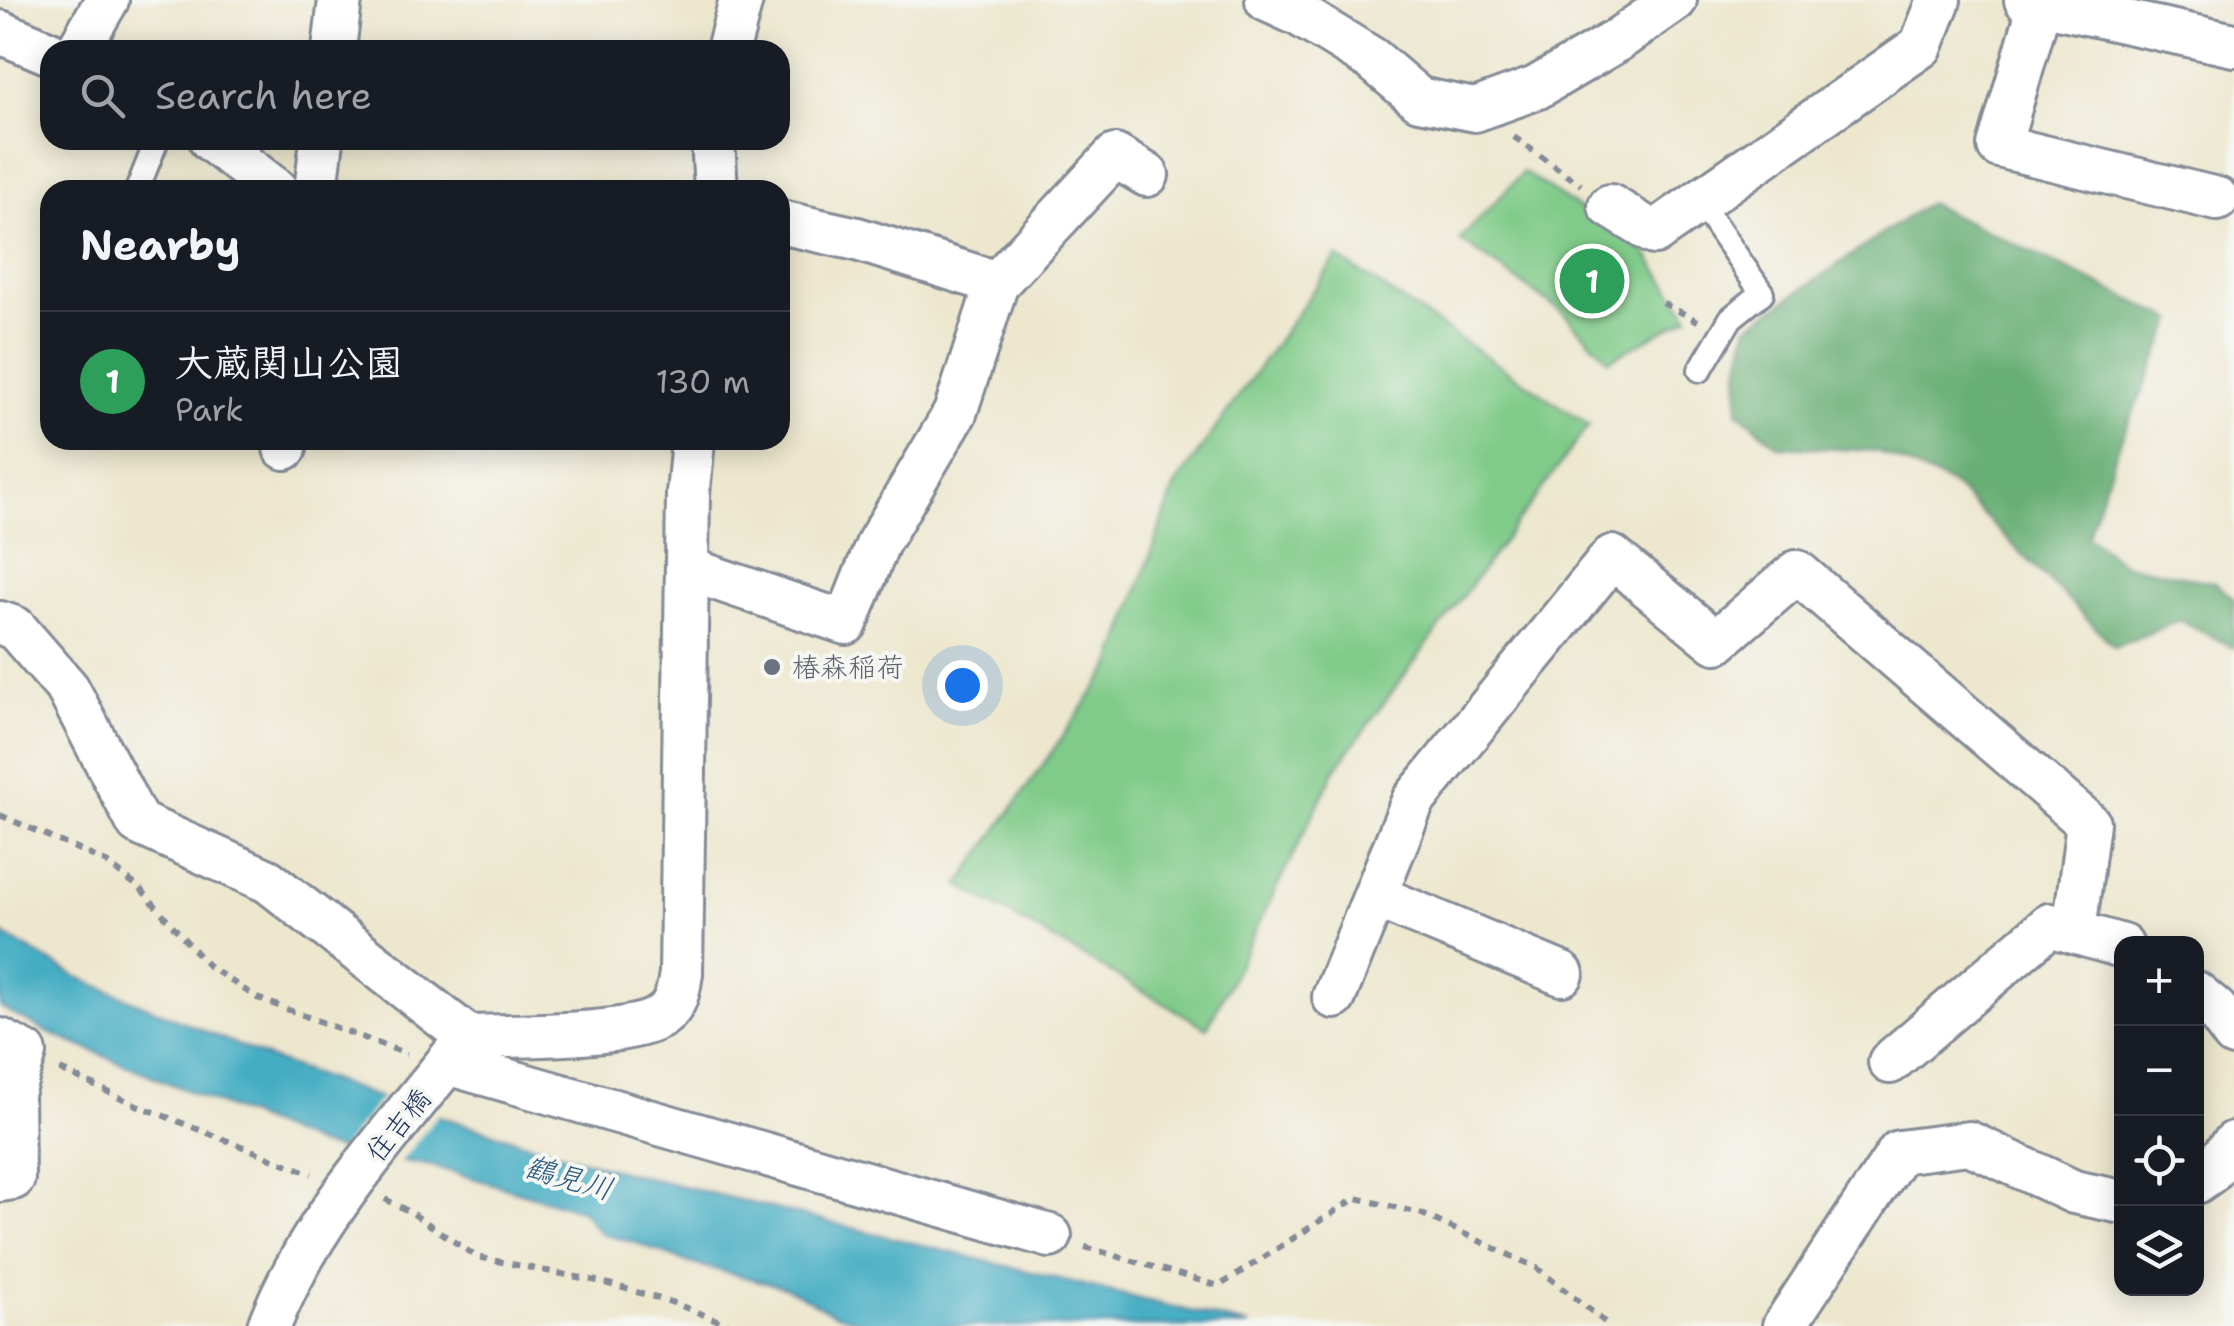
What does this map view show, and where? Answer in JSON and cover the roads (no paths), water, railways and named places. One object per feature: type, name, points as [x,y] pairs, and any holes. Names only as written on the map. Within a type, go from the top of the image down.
[{"type":"street","points":[[84,40],[107,0]]},
{"type":"street","points":[[335,40],[340,0]]},
{"type":"street","points":[[731,40],[742,0]]},
{"type":"street","points":[[1267,0],[1300,14],[1372,59],[1419,98],[1475,110],[1536,88],[1616,41],[1675,0]]},
{"type":"street","points":[[1594,194],[1654,233],[1922,46],[1940,0]]},
{"type":"street","points":[[2216,199],[1999,146],[2034,2],[2234,45]]},
{"type":"street","points":[[0,32],[40,49]]},
{"type":"street","points":[[223,150],[263,180]]},
{"type":"street","points":[[317,180],[321,150]]},
{"type":"street","points":[[714,150],[715,180]]},
{"type":"street","points":[[688,568],[846,623],[878,543],[955,413],[997,284],[1115,156],[1147,175]]},
{"type":"street","points":[[790,224],[857,240],[997,284]]},
{"type":"street","points":[[451,1058],[626,1029],[662,1016],[672,1006],[682,973],[688,494],[692,450]]},
{"type":"street","points":[[1334,997],[1413,801],[1612,557],[1716,642],[1798,572],[2088,823],[2074,932]]},
{"type":"street","points":[[0,623],[15,628],[68,689],[138,822],[268,880],[451,1058],[1050,1236]]},
{"type":"street","points":[[1374,896],[1562,974]]},
{"type":"street","points":[[1890,1062],[2050,924],[2114,944]]},
{"type":"street","points":[[2204,1000],[2234,1035]]},
{"type":"street","points":[[0,1040],[25,1053],[12,1094],[13,1178],[0,1180]]},
{"type":"street","name":"住吉橋","points":[[269,1326],[296,1264],[451,1058]]},
{"type":"street","points":[[1784,1326],[1899,1152],[1969,1143],[2074,1192],[2114,1200]]},
{"type":"street","points":[[2204,1177],[2234,1143]]},
{"type":"lane","points":[[142,180],[153,150]]},
{"type":"lane","points":[[1698,201],[1762,293],[1731,318],[1700,370]]},
{"type":"water","name":"鶴見川","points":[[0,933],[80,978],[268,1058],[383,1099],[605,1167],[1250,1326],[874,1326],[833,1313],[784,1287],[690,1263],[601,1234],[581,1210],[432,1166],[320,1146],[47,1032],[0,1007]]},
{"type":"place","name":"大蔵関山公園","points":[[1592,281]]},
{"type":"place","name":"椿森稲荷","points":[[772,667]]}]
